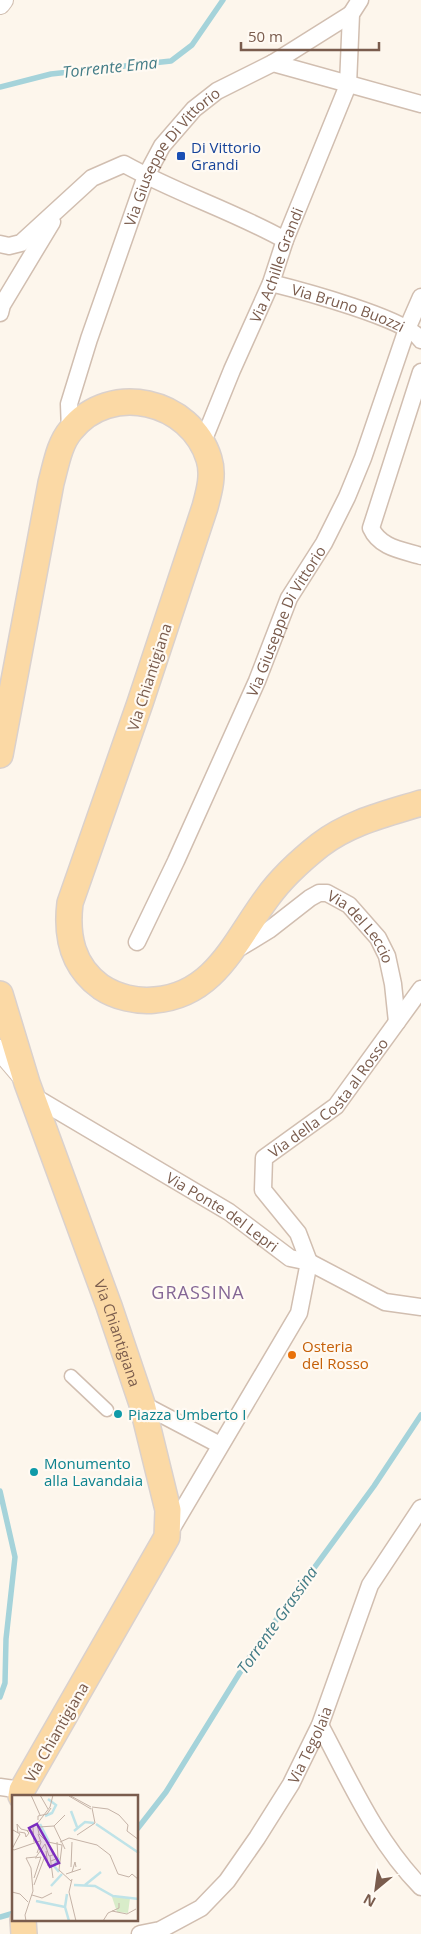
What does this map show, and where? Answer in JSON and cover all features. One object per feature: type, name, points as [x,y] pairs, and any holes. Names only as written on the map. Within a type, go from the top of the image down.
[{"type":"main road","name":"Via Chiantigiana","points":[[0,755],[51,483],[62,445],[70,431],[93,410],[133,401],[146,402],[170,410],[191,428],[209,459],[211,471],[210,490],[140,703],[70,903],[68,929],[72,948],[85,973],[105,990],[131,999],[155,1000],[183,994],[198,987],[212,975],[228,955],[282,879],[320,845],[356,823],[421,803]]},
{"type":"main road","name":"Via Chiantigiana","points":[[0,994],[30,1089],[142,1404],[168,1510],[167,1537],[14,1791]]},
{"type":"street","points":[[0,4],[3,0]]},
{"type":"street","points":[[351,14],[360,0]]},
{"type":"street","name":"Via Giuseppe Di Vittorio","points":[[70,431],[68,417],[72,395],[88,339],[146,176],[162,146],[194,110],[217,91],[273,63],[351,14]]},
{"type":"street","name":"Via Achille Grandi","points":[[202,444],[232,370],[271,284],[285,240],[348,86],[351,14]]},
{"type":"street","points":[[273,63],[348,86],[421,104]]},
{"type":"street","points":[[0,244],[9,246],[21,243],[92,178],[124,164],[146,176],[256,224],[285,240]]},
{"type":"street","points":[[0,313],[2,304],[64,203]]},
{"type":"street","name":"Via Bruno Buozzi","points":[[271,284],[349,305],[407,329],[418,335],[421,340]]},
{"type":"street","name":"Via Giuseppe Di Vittorio","points":[[137,942],[176,861],[257,681],[289,598],[324,543],[347,497],[363,458],[407,329],[421,297]]},
{"type":"street","points":[[421,372],[371,528],[376,538],[384,544],[421,556]]},
{"type":"street","name":"Via del Leccio","points":[[228,955],[269,930],[310,898],[319,893],[327,893],[349,905],[378,938],[387,956],[397,1022]]},
{"type":"street","name":"Via della Costa al Rosso","points":[[309,1262],[298,1232],[263,1190],[264,1158],[336,1106],[421,989]]},
{"type":"street","points":[[0,1050],[30,1089]]},
{"type":"street","name":"Via Ponte del Lepri","points":[[30,1089],[229,1212],[290,1258],[309,1262],[386,1302],[421,1307]]},
{"type":"street","points":[[167,1537],[299,1313],[309,1262]]},
{"type":"street","points":[[71,1376],[107,1410]]},
{"type":"street","points":[[142,1404],[220,1445]]},
{"type":"street","name":"Via Tegolaia","points":[[140,1934],[160,1930],[201,1908],[227,1881],[291,1784],[320,1725],[370,1585],[421,1508]]},
{"type":"street","points":[[320,1725],[379,1835],[399,1864],[421,1887]]},
{"type":"waterway","name":"Torrente Ema","points":[[0,87],[51,74],[171,61],[192,45],[223,0]]},
{"type":"waterway","name":"Torrente Grassina","points":[[139,1827],[166,1792],[252,1653],[374,1486],[421,1415]]},
{"type":"waterway","name":"Torrente Ema","points":[[0,1491],[15,1557],[6,1639],[5,1683],[0,1697]]},
{"type":"waterway","name":"Torrente Grassina","points":[[0,1917],[12,1914]]},
{"type":"place","name":"Di Vittorio Grandi","points":[[181,156]]},
{"type":"place","name":"Osteria del Rosso","points":[[292,1355]]},
{"type":"place","name":"Piazza Umberto I","points":[[118,1414]]},
{"type":"place","name":"Monumento alla Lavandaia","points":[[34,1472]]},
{"type":"district","name":"GRASSINA","points":[[198,1292]]}]
